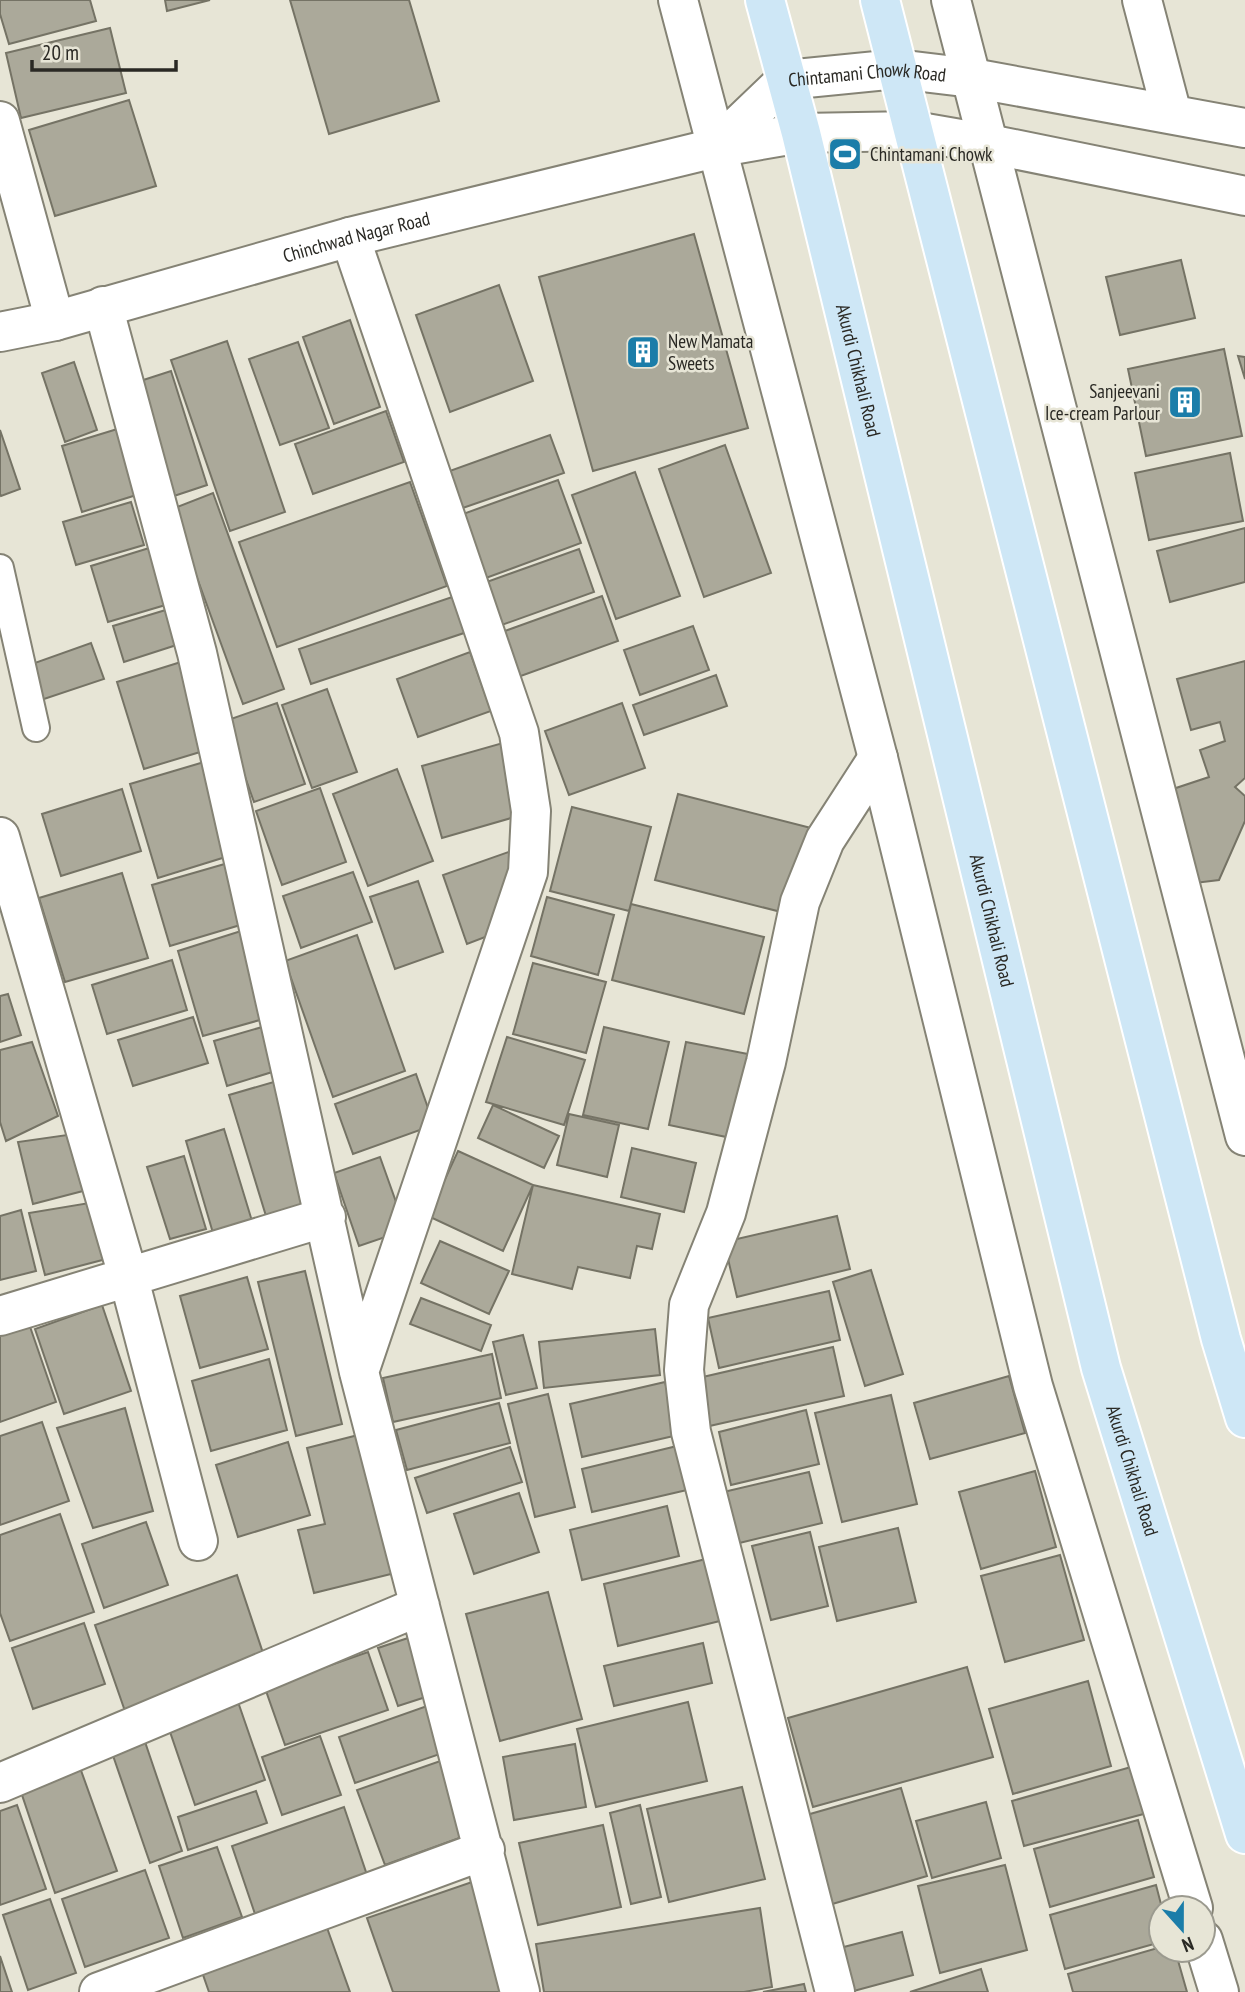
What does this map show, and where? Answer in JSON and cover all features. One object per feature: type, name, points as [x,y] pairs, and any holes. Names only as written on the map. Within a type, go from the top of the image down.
[{"type":"main road","name":"Akurdi Chikhali Road","points":[[765,0],[801,133],[1101,1368],[1245,1834]]},
{"type":"main road","points":[[880,0],[1221,1339],[1245,1418]]},
{"type":"street","points":[[678,0],[878,758],[1033,1386],[1189,1894]]},
{"type":"street","points":[[951,0],[1245,1136]]},
{"type":"street","points":[[1142,0],[1172,114]]},
{"type":"street","name":"Chintamani Chowk Road","points":[[715,148],[786,80],[897,69],[972,78],[1245,128]]},
{"type":"street","points":[[0,121],[55,321]]},
{"type":"street","points":[[715,148],[801,133],[914,131],[1245,196]]},
{"type":"street","name":"Chinchwad Nagar Road","points":[[0,332],[55,321],[350,237],[715,148]]},
{"type":"street","points":[[350,237],[519,733],[531,811],[528,872],[359,1372]]},
{"type":"street","points":[[103,306],[197,653],[359,1372],[520,1992]]},
{"type":"street","points":[[835,1992],[691,1432],[684,1370],[690,1305],[726,1213],[766,1062],[800,902],[825,840],[878,758]]},
{"type":"street","points":[[0,837],[130,1279],[198,1541]]},
{"type":"street","points":[[0,1316],[130,1279],[326,1217]]},
{"type":"street","points":[[1,1779],[420,1606]]},
{"type":"street","points":[[99,1992],[485,1850]]},
{"type":"street","points":[[1210,1964],[1219,1992]]},
{"type":"lane","points":[[0,568],[36,728]]},
{"type":"building","points":[[0,0],[90,0],[96,21],[9,44],[0,14]]},
{"type":"building","points":[[165,0],[210,0],[167,11]]},
{"type":"building","points":[[290,0],[409,0],[439,101],[329,134]]},
{"type":"building","points":[[110,28],[126,93],[21,118],[6,53]]},
{"type":"building","points":[[129,100],[156,186],[55,216],[29,130]]},
{"type":"building","name":"New Mamata Sweets","points":[[694,234],[748,428],[593,471],[539,277]]},
{"type":"building","points":[[1181,260],[1195,318],[1120,335],[1106,277]]},
{"type":"building","points":[[499,285],[533,381],[450,412],[416,315]]},
{"type":"building","points":[[350,320],[380,407],[334,424],[303,337]]},
{"type":"building","points":[[227,341],[285,512],[230,531],[171,360]]},
{"type":"building","points":[[298,342],[329,428],[280,445],[249,359]]},
{"type":"building","name":"Sanjeevani Ice-cream Parlour","points":[[1224,349],[1242,436],[1146,456],[1128,369]]},
{"type":"building","points":[[1238,356],[1245,357],[1245,379]]},
{"type":"building","points":[[74,362],[97,430],[65,442],[42,373]]},
{"type":"building","points":[[171,371],[207,485],[165,499],[128,385]]},
{"type":"building","points":[[386,411],[404,462],[313,494],[295,444]]},
{"type":"building","points":[[127,426],[146,492],[82,512],[62,446]]},
{"type":"building","points":[[0,430],[20,489],[1,496],[0,494]]},
{"type":"building","points":[[550,435],[564,473],[457,510],[444,473]]},
{"type":"building","points":[[725,445],[771,573],[704,597],[659,469]]},
{"type":"building","points":[[1230,453],[1243,521],[1149,540],[1135,473]]},
{"type":"building","points":[[635,472],[680,596],[616,619],[572,495]]},
{"type":"building","points":[[558,480],[581,543],[486,578],[463,514]]},
{"type":"building","points":[[410,482],[447,586],[277,647],[239,542]]},
{"type":"building","points":[[213,493],[284,689],[243,704],[172,509]]},
{"type":"building","points":[[131,502],[144,545],[76,565],[63,522]]},
{"type":"building","points":[[1245,528],[1245,582],[1170,602],[1157,551]]},
{"type":"building","points":[[162,544],[179,601],[108,622],[91,566]]},
{"type":"building","points":[[579,549],[594,592],[496,627],[481,584]]},
{"type":"building","points":[[458,595],[470,631],[311,684],[299,649]]},
{"type":"building","points":[[602,596],[618,641],[518,677],[502,632]]},
{"type":"building","points":[[182,605],[192,640],[124,662],[113,626]]},
{"type":"building","points":[[693,626],[709,670],[640,695],[624,650]]},
{"type":"building","points":[[91,643],[104,679],[41,700],[29,665]]},
{"type":"building","points":[[470,652],[491,711],[418,737],[397,679]]},
{"type":"building","points":[[184,661],[210,749],[144,769],[117,682]]},
{"type":"building","points":[[1245,661],[1245,778],[1235,787],[1245,796],[1245,821],[1219,880],[1195,883],[1164,792],[1209,777],[1200,750],[1225,741],[1220,722],[1191,730],[1177,679]]},
{"type":"building","points":[[716,675],[727,706],[644,735],[633,705]]},
{"type":"building","points":[[327,689],[357,772],[312,788],[282,705]]},
{"type":"building","points":[[277,703],[305,784],[254,802],[225,721]]},
{"type":"building","points":[[622,703],[645,768],[569,795],[545,731]]},
{"type":"building","points":[[510,741],[525,814],[442,838],[422,766]]},
{"type":"building","points":[[204,762],[232,855],[158,878],[130,784]]},
{"type":"building","points":[[397,769],[433,861],[368,886],[333,794]]},
{"type":"building","points":[[320,788],[346,862],[282,885],[256,811]]},
{"type":"building","points":[[122,789],[141,851],[61,876],[42,814]]},
{"type":"building","points":[[678,794],[811,828],[789,914],[655,880]]},
{"type":"building","points":[[572,807],[651,827],[629,911],[550,891]]},
{"type":"building","points":[[520,848],[493,934],[467,944],[443,875]]},
{"type":"building","points":[[228,863],[247,923],[170,946],[152,885]]},
{"type":"building","points":[[353,872],[372,922],[301,948],[283,896]]},
{"type":"building","points":[[122,873],[148,958],[65,982],[39,898]]},
{"type":"building","points":[[418,881],[443,952],[395,969],[370,897]]},
{"type":"building","points":[[547,897],[614,915],[598,975],[531,956]]},
{"type":"building","points":[[631,904],[764,937],[744,1014],[612,980]]},
{"type":"building","points":[[241,931],[267,1018],[203,1036],[178,951]]},
{"type":"building","points":[[357,935],[405,1071],[333,1097],[285,961]]},
{"type":"building","points":[[172,960],[187,1010],[107,1034],[92,985]]},
{"type":"building","points":[[533,963],[606,982],[586,1053],[513,1034]]},
{"type":"building","points":[[8,994],[21,1035],[0,1042],[0,996]]},
{"type":"building","points":[[193,1017],[208,1063],[133,1086],[118,1040]]},
{"type":"building","points":[[269,1025],[282,1069],[227,1086],[214,1041]]},
{"type":"building","points":[[604,1027],[669,1042],[648,1129],[583,1115]]},
{"type":"building","points":[[507,1037],[585,1060],[564,1125],[486,1102]]},
{"type":"building","points":[[32,1042],[58,1116],[6,1141],[0,1122],[0,1050]]},
{"type":"building","points":[[686,1042],[748,1054],[731,1138],[669,1125]]},
{"type":"building","points":[[416,1074],[434,1125],[353,1154],[335,1104]]},
{"type":"building","points":[[284,1079],[316,1200],[266,1216],[229,1095]]},
{"type":"building","points":[[493,1105],[559,1136],[544,1168],[478,1138]]},
{"type":"building","points":[[569,1114],[619,1125],[607,1177],[557,1165]]},
{"type":"building","points":[[224,1129],[252,1221],[213,1233],[186,1141]]},
{"type":"building","points":[[67,1135],[83,1191],[33,1204],[18,1142]]},
{"type":"building","points":[[632,1148],[696,1163],[684,1212],[621,1197]]},
{"type":"building","points":[[458,1151],[533,1185],[503,1251],[428,1216]]},
{"type":"building","points":[[184,1156],[206,1229],[170,1239],[147,1167]]},
{"type":"building","points":[[380,1157],[406,1230],[359,1246],[334,1173]]},
{"type":"building","points":[[533,1185],[660,1214],[652,1249],[637,1246],[630,1278],[578,1267],[572,1289],[512,1274]]},
{"type":"building","points":[[89,1203],[110,1258],[45,1275],[29,1213]]},
{"type":"building","points":[[21,1210],[36,1271],[0,1280],[0,1216]]},
{"type":"building","points":[[837,1216],[850,1269],[737,1297],[724,1242]]},
{"type":"building","points":[[440,1241],[509,1271],[489,1314],[421,1283]]},
{"type":"building","points":[[871,1270],[903,1374],[865,1386],[833,1282]]},
{"type":"building","points":[[305,1271],[342,1424],[296,1436],[258,1282]]},
{"type":"building","points":[[247,1277],[268,1349],[200,1368],[180,1296]]},
{"type":"building","points":[[829,1291],[840,1340],[719,1368],[708,1318]]},
{"type":"building","points":[[421,1298],[491,1325],[481,1351],[410,1324]]},
{"type":"building","points":[[102,1305],[131,1391],[64,1414],[35,1329]]},
{"type":"building","points":[[27,1318],[56,1402],[0,1422],[0,1327]]},
{"type":"building","points":[[655,1329],[660,1375],[544,1388],[539,1342]]},
{"type":"building","points":[[523,1335],[537,1388],[506,1395],[493,1342]]},
{"type":"building","points":[[833,1347],[844,1396],[705,1427],[694,1379]]},
{"type":"building","points":[[492,1354],[501,1398],[393,1422],[383,1378]]},
{"type":"building","points":[[269,1359],[287,1430],[211,1451],[192,1381]]},
{"type":"building","points":[[1009,1376],[1025,1433],[930,1459],[914,1403]]},
{"type":"building","points":[[665,1382],[678,1435],[582,1457],[570,1404]]},
{"type":"building","points":[[548,1394],[575,1507],[535,1517],[508,1404]]},
{"type":"building","points":[[891,1395],[917,1504],[842,1522],[815,1413]]},
{"type":"building","points":[[499,1403],[510,1443],[407,1470],[396,1430]]},
{"type":"building","points":[[125,1408],[153,1511],[93,1528],[57,1428]]},
{"type":"building","points":[[806,1410],[819,1464],[731,1485],[719,1432]]},
{"type":"building","points":[[42,1422],[69,1501],[0,1525],[0,1436]]},
{"type":"building","points":[[362,1434],[395,1573],[314,1593],[298,1530],[325,1524],[307,1448]]},
{"type":"building","points":[[288,1442],[310,1515],[238,1537],[216,1465]]},
{"type":"building","points":[[677,1446],[687,1490],[592,1512],[582,1469]]},
{"type":"building","points":[[510,1447],[522,1482],[427,1513],[415,1478]]},
{"type":"building","points":[[1035,1471],[1056,1547],[981,1569],[959,1492]]},
{"type":"building","points":[[809,1472],[822,1523],[727,1546],[715,1494]]},
{"type":"building","points":[[519,1493],[539,1552],[474,1574],[454,1514]]},
{"type":"building","points":[[667,1506],[679,1556],[582,1580],[570,1530]]},
{"type":"building","points":[[60,1514],[94,1612],[10,1641],[0,1613],[0,1535]]},
{"type":"building","points":[[146,1522],[168,1585],[104,1608],[82,1544]]},
{"type":"building","points":[[898,1528],[916,1602],[837,1621],[819,1547]]},
{"type":"building","points":[[810,1532],[828,1606],[771,1620],[752,1546]]},
{"type":"building","points":[[1060,1555],[1084,1640],[1005,1662],[981,1576]]},
{"type":"building","points":[[710,1558],[724,1620],[618,1646],[604,1584]]},
{"type":"building","points":[[237,1575],[267,1665],[126,1714],[95,1625]]},
{"type":"building","points":[[548,1592],[582,1719],[500,1741],[466,1614]]},
{"type":"building","points":[[84,1623],[105,1684],[33,1709],[12,1648]]},
{"type":"building","points":[[417,1635],[438,1693],[398,1706],[378,1648]]},
{"type":"building","points":[[703,1643],[712,1683],[614,1706],[604,1666]]},
{"type":"building","points":[[368,1652],[388,1710],[285,1745],[265,1688]]},
{"type":"building","points":[[967,1667],[993,1757],[813,1807],[788,1718]]},
{"type":"building","points":[[1088,1681],[1111,1766],[1013,1794],[989,1709]]},
{"type":"building","points":[[237,1699],[265,1780],[195,1805],[167,1723]]},
{"type":"building","points":[[688,1702],[707,1781],[596,1807],[577,1729]]},
{"type":"building","points":[[427,1706],[443,1753],[355,1783],[339,1737]]},
{"type":"building","points":[[142,1733],[182,1851],[150,1863],[109,1744]]},
{"type":"building","points":[[320,1736],[341,1795],[282,1815],[262,1757]]},
{"type":"building","points":[[575,1744],[586,1807],[514,1820],[503,1757]]},
{"type":"building","points":[[449,1758],[476,1832],[385,1865],[357,1790]]},
{"type":"building","points":[[78,1762],[117,1871],[55,1893],[19,1786]]},
{"type":"building","points":[[1138,1765],[1151,1812],[1024,1846],[1012,1801]]},
{"type":"building","points":[[742,1787],[765,1879],[669,1902],[647,1809]]},
{"type":"building","points":[[901,1788],[927,1876],[829,1905],[803,1816]]},
{"type":"building","points":[[256,1791],[267,1823],[188,1850],[178,1817]]},
{"type":"building","points":[[986,1802],[1001,1858],[932,1878],[916,1821]]},
{"type":"building","points":[[17,1805],[46,1889],[0,1905],[0,1811]]},
{"type":"building","points":[[640,1805],[661,1897],[631,1904],[610,1813]]},
{"type":"building","points":[[344,1807],[367,1875],[255,1914],[232,1846]]},
{"type":"building","points":[[1138,1820],[1154,1877],[1050,1907],[1034,1849]]},
{"type":"building","points":[[603,1825],[621,1907],[538,1925],[519,1843]]},
{"type":"building","points":[[217,1847],[242,1917],[183,1938],[159,1866]]},
{"type":"building","points":[[1005,1865],[1027,1950],[940,1973],[918,1886]]},
{"type":"building","points":[[145,1870],[169,1938],[85,1967],[62,1899]]},
{"type":"building","points":[[472,1882],[510,1992],[393,1992],[367,1918]]},
{"type":"building","points":[[1156,1885],[1158,1894],[1147,1894],[1147,1946],[1065,1969],[1050,1915]]},
{"type":"building","points":[[50,1899],[76,1973],[28,1990],[3,1915]]},
{"type":"building","points":[[760,1908],[772,1987],[744,1992],[544,1992],[536,1944]]},
{"type":"building","points":[[326,1925],[350,1992],[209,1992],[201,1969]]},
{"type":"building","points":[[902,1932],[913,1975],[850,1992],[836,1949]]},
{"type":"building","points":[[1147,1951],[1147,1964],[1179,1964],[1187,1992],[1073,1992],[1068,1974]]},
{"type":"building","points":[[0,1956],[12,1992],[0,1992]]},
{"type":"building","points":[[981,1969],[988,1992],[910,1992]]},
{"type":"building","points":[[804,1984],[806,1992],[763,1992]]},
{"type":"place","name":"Chintamani Chowk","points":[[845,154]]},
{"type":"place","name":"New Mamata Sweets","points":[[643,352]]},
{"type":"place","name":"Sanjeevani Ice-cream Parlour","points":[[1185,402]]}]
